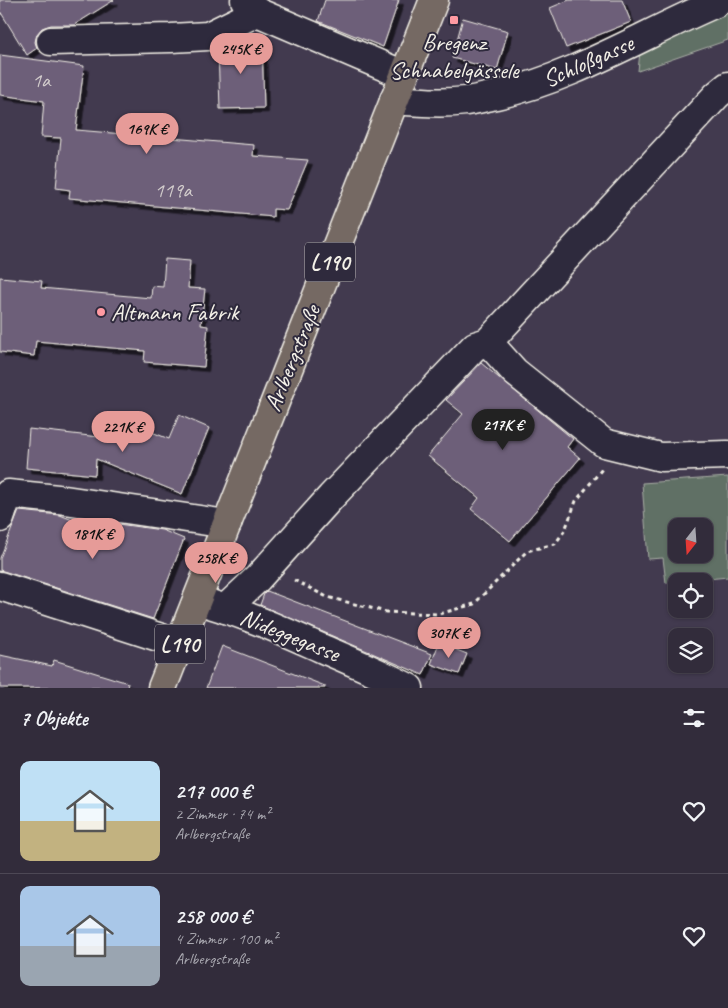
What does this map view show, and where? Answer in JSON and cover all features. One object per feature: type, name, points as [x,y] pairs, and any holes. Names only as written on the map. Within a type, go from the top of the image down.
[{"type":"main road","name":"Arlbergstraße","points":[[162,688],[434,0]]},
{"type":"street","name":"Schloßgasse","points":[[251,6],[399,87],[417,102],[467,101],[521,89],[574,70],[716,3]]},
{"type":"street","points":[[51,41],[208,36],[251,6]]},
{"type":"street","points":[[225,608],[258,578],[331,497],[459,363],[476,346],[488,342],[717,95],[728,86]]},
{"type":"street","points":[[488,342],[515,372],[604,443],[661,457],[728,454]]},
{"type":"street","points":[[0,477],[120,489],[136,511]]},
{"type":"street","points":[[0,518],[8,494],[226,524]]},
{"type":"street","points":[[0,586],[180,644]]},
{"type":"street","name":"Nideggegasse","points":[[196,600],[225,608],[382,674],[409,688]]},
{"type":"path","points":[[272,562],[296,582],[327,597],[386,612],[439,614],[474,604],[527,551],[555,544],[565,530],[576,501],[621,447]]},
{"type":"green space","points":[[728,9],[728,40],[638,71],[640,52],[713,14]]},
{"type":"green space","points":[[728,477],[728,577],[713,578],[713,573],[668,573],[668,583],[666,583],[663,558],[648,559],[642,483]]},
{"type":"building","points":[[0,0],[114,0],[74,25],[51,25],[42,28],[37,34],[35,42],[37,48],[27,55],[0,11]]},
{"type":"building","points":[[325,0],[399,0],[383,47],[318,21]]},
{"type":"building","points":[[569,0],[622,0],[631,22],[566,48],[550,8]]},
{"type":"building","points":[[463,18],[508,31],[497,70],[452,58]]},
{"type":"building","points":[[262,40],[264,108],[220,109],[218,49],[233,41]]},
{"type":"building","points":[[0,55],[84,66],[76,130],[254,145],[253,156],[308,160],[287,210],[273,209],[273,217],[69,198],[70,190],[56,188],[61,138],[41,137],[44,101],[0,95]]},
{"type":"building","name":"Altmann Fabrik","points":[[165,259],[190,261],[188,288],[205,289],[201,325],[208,326],[204,367],[144,362],[145,351],[36,341],[34,356],[0,352],[0,277],[42,281],[41,288],[151,298],[152,286],[163,287]]},
{"type":"building","points":[[481,363],[573,439],[567,447],[580,458],[510,541],[471,509],[479,498],[428,456],[463,414],[446,400]]},
{"type":"building","points":[[179,415],[209,428],[182,494],[96,459],[95,475],[26,468],[29,429],[125,440],[132,424],[169,439]]},
{"type":"building","points":[[19,511],[60,515],[100,531],[103,522],[162,530],[184,539],[153,619],[0,570],[0,558]]},
{"type":"building","points":[[267,591],[432,654],[423,675],[260,605]]},
{"type":"building","points":[[439,643],[467,654],[459,674],[431,664]]},
{"type":"building","points":[[222,646],[325,686],[325,688],[206,688]]},
{"type":"building","points":[[0,655],[52,666],[54,660],[128,683],[127,688],[0,688]]},
{"type":"place","name":"Bregenz Schnabelgässele","points":[[454,20]]},
{"type":"place","name":"Altmann Fabrik","points":[[101,312]]}]
